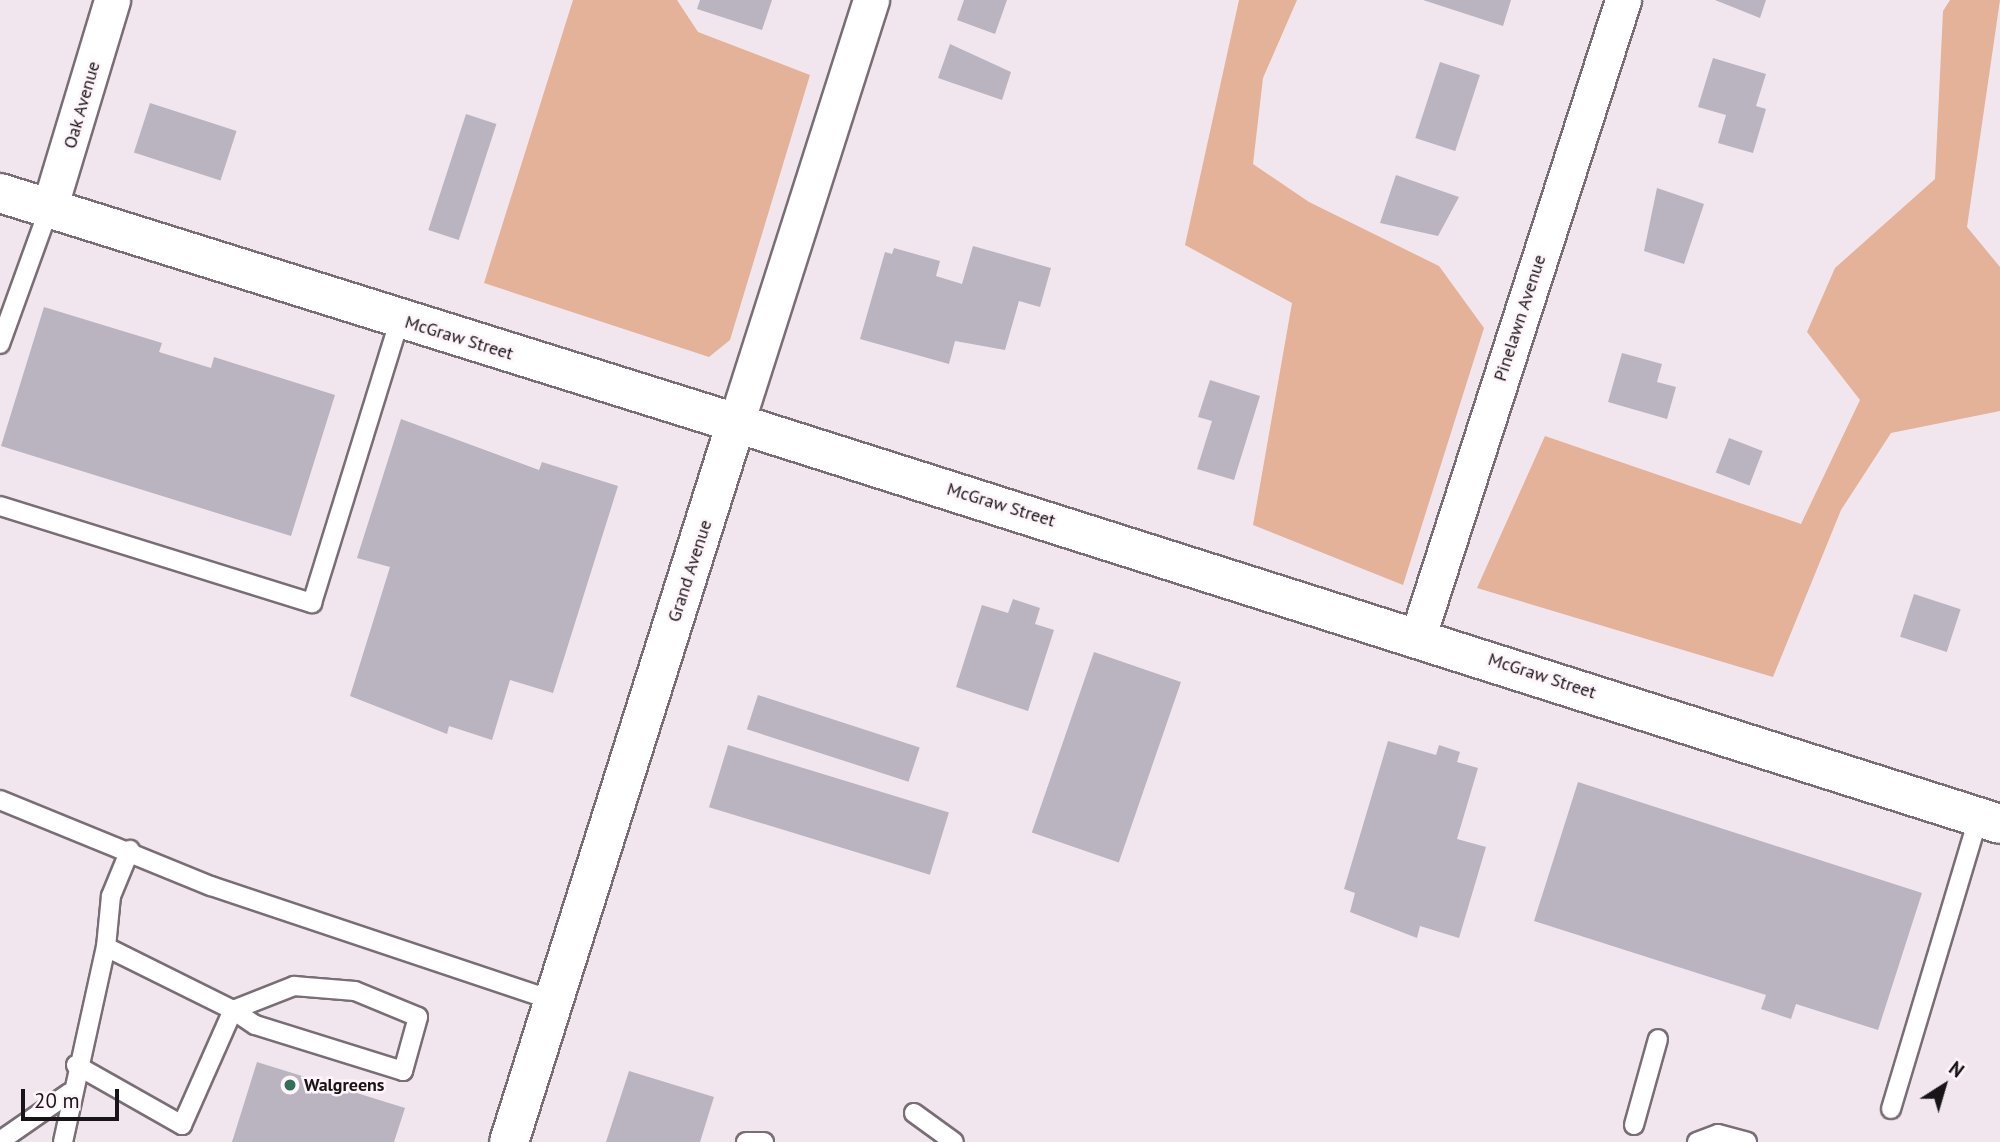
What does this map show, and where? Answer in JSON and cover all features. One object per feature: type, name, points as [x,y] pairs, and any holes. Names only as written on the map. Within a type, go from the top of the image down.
[{"type":"main road","name":"McGraw Street","points":[[0,193],[1418,636],[1990,820]]},
{"type":"main road","name":"Grand Avenue","points":[[509,1142],[736,423]]},
{"type":"street","name":"Oak Avenue","points":[[48,209],[112,0]]},
{"type":"street","name":"Grand Avenue","points":[[736,423],[871,0]]},
{"type":"street","name":"Pinelawn Avenue","points":[[1418,636],[1623,0]]},
{"type":"lane","points":[[0,344],[48,209]]},
{"type":"lane","points":[[0,506],[312,603],[400,319]]},
{"type":"lane","points":[[0,800],[130,850],[211,886],[554,1001]]},
{"type":"lane","points":[[1891,1109],[1990,820]]},
{"type":"lane","points":[[63,1142],[69,1093],[106,947],[111,896],[130,850]]},
{"type":"lane","points":[[76,1065],[182,1125],[233,1010],[295,986],[355,991],[418,1017],[404,1071],[255,1025],[233,1010],[106,947]]},
{"type":"lane","points":[[1634,1125],[1658,1039]]},
{"type":"lane","points":[[0,1141],[69,1093]]},
{"type":"lane","points":[[914,1113],[954,1142]]},
{"type":"lane","points":[[1697,1142],[1718,1134],[1747,1142]]},
{"type":"lane","points":[[746,1142],[764,1142]]},
{"type":"shaded area","points":[[573,0],[677,0],[698,32],[810,75],[730,340],[709,357],[484,283]]},
{"type":"shaded area","points":[[1239,0],[1297,0],[1263,78],[1253,164],[1309,202],[1439,266],[1484,328],[1403,585],[1253,525],[1292,303],[1185,245]]},
{"type":"shaded area","points":[[1950,0],[2000,0],[1967,227],[2000,267],[2000,411],[1891,433],[1841,510],[1773,677],[1477,588],[1545,436],[1801,524],[1860,400],[1807,332],[1835,268],[1935,179],[1943,11]]},
{"type":"building","points":[[700,0],[772,0],[762,30],[697,9]]},
{"type":"building","points":[[964,0],[1007,0],[995,34],[957,20]]},
{"type":"building","points":[[1423,0],[1511,0],[1503,26]]},
{"type":"building","points":[[1715,0],[1766,0],[1760,18]]},
{"type":"building","points":[[950,44],[1011,72],[1002,100],[938,78]]},
{"type":"building","points":[[1713,58],[1766,74],[1756,106],[1766,109],[1753,153],[1718,143],[1726,115],[1698,107]]},
{"type":"building","points":[[1440,62],[1480,75],[1455,151],[1415,138]]},
{"type":"building","points":[[150,103],[237,131],[220,181],[134,152]]},
{"type":"building","points":[[466,114],[496,124],[459,240],[428,230]]},
{"type":"building","points":[[1396,175],[1459,197],[1438,236],[1380,223]]},
{"type":"building","points":[[1657,188],[1704,204],[1684,264],[1644,251]]},
{"type":"building","points":[[973,246],[1051,268],[1040,307],[1019,301],[1005,350],[955,341],[949,364],[860,339],[885,252],[892,254],[894,248],[940,261],[936,276],[962,284]]},
{"type":"building","points":[[44,307],[162,343],[159,352],[211,368],[214,357],[335,395],[291,536],[1,446]]},
{"type":"building","points":[[1622,353],[1662,364],[1657,382],[1676,387],[1667,419],[1608,402]]},
{"type":"building","points":[[1210,380],[1260,396],[1234,480],[1197,469],[1212,421],[1198,417]]},
{"type":"building","points":[[401,419],[539,470],[542,462],[618,486],[553,693],[510,680],[492,740],[449,726],[447,734],[350,696],[390,567],[357,558]]},
{"type":"building","points":[[1729,438],[1763,451],[1749,485],[1716,473]]},
{"type":"building","points":[[1914,594],[1961,609],[1947,652],[1900,637]]},
{"type":"building","points":[[1013,599],[1040,608],[1035,624],[1054,630],[1028,711],[956,687],[982,605],[1008,613]]},
{"type":"building","points":[[1094,652],[1181,682],[1119,863],[1032,833]]},
{"type":"building","points":[[758,695],[920,748],[909,782],[747,729]]},
{"type":"building","points":[[1388,741],[1436,755],[1439,745],[1460,752],[1457,762],[1478,768],[1457,839],[1486,847],[1459,938],[1420,926],[1417,938],[1350,912],[1355,893],[1344,889]]},
{"type":"building","points":[[728,745],[949,813],[930,875],[709,807]]},
{"type":"building","points":[[1578,782],[1922,893],[1878,1030],[1796,1004],[1791,1019],[1761,1009],[1766,995],[1534,921]]},
{"type":"building","name":"Walgreens","points":[[257,1062],[405,1108],[394,1142],[232,1142]]},
{"type":"building","points":[[629,1071],[714,1097],[700,1142],[606,1142]]},
{"type":"place","name":"Walgreens","points":[[290,1085]]}]
